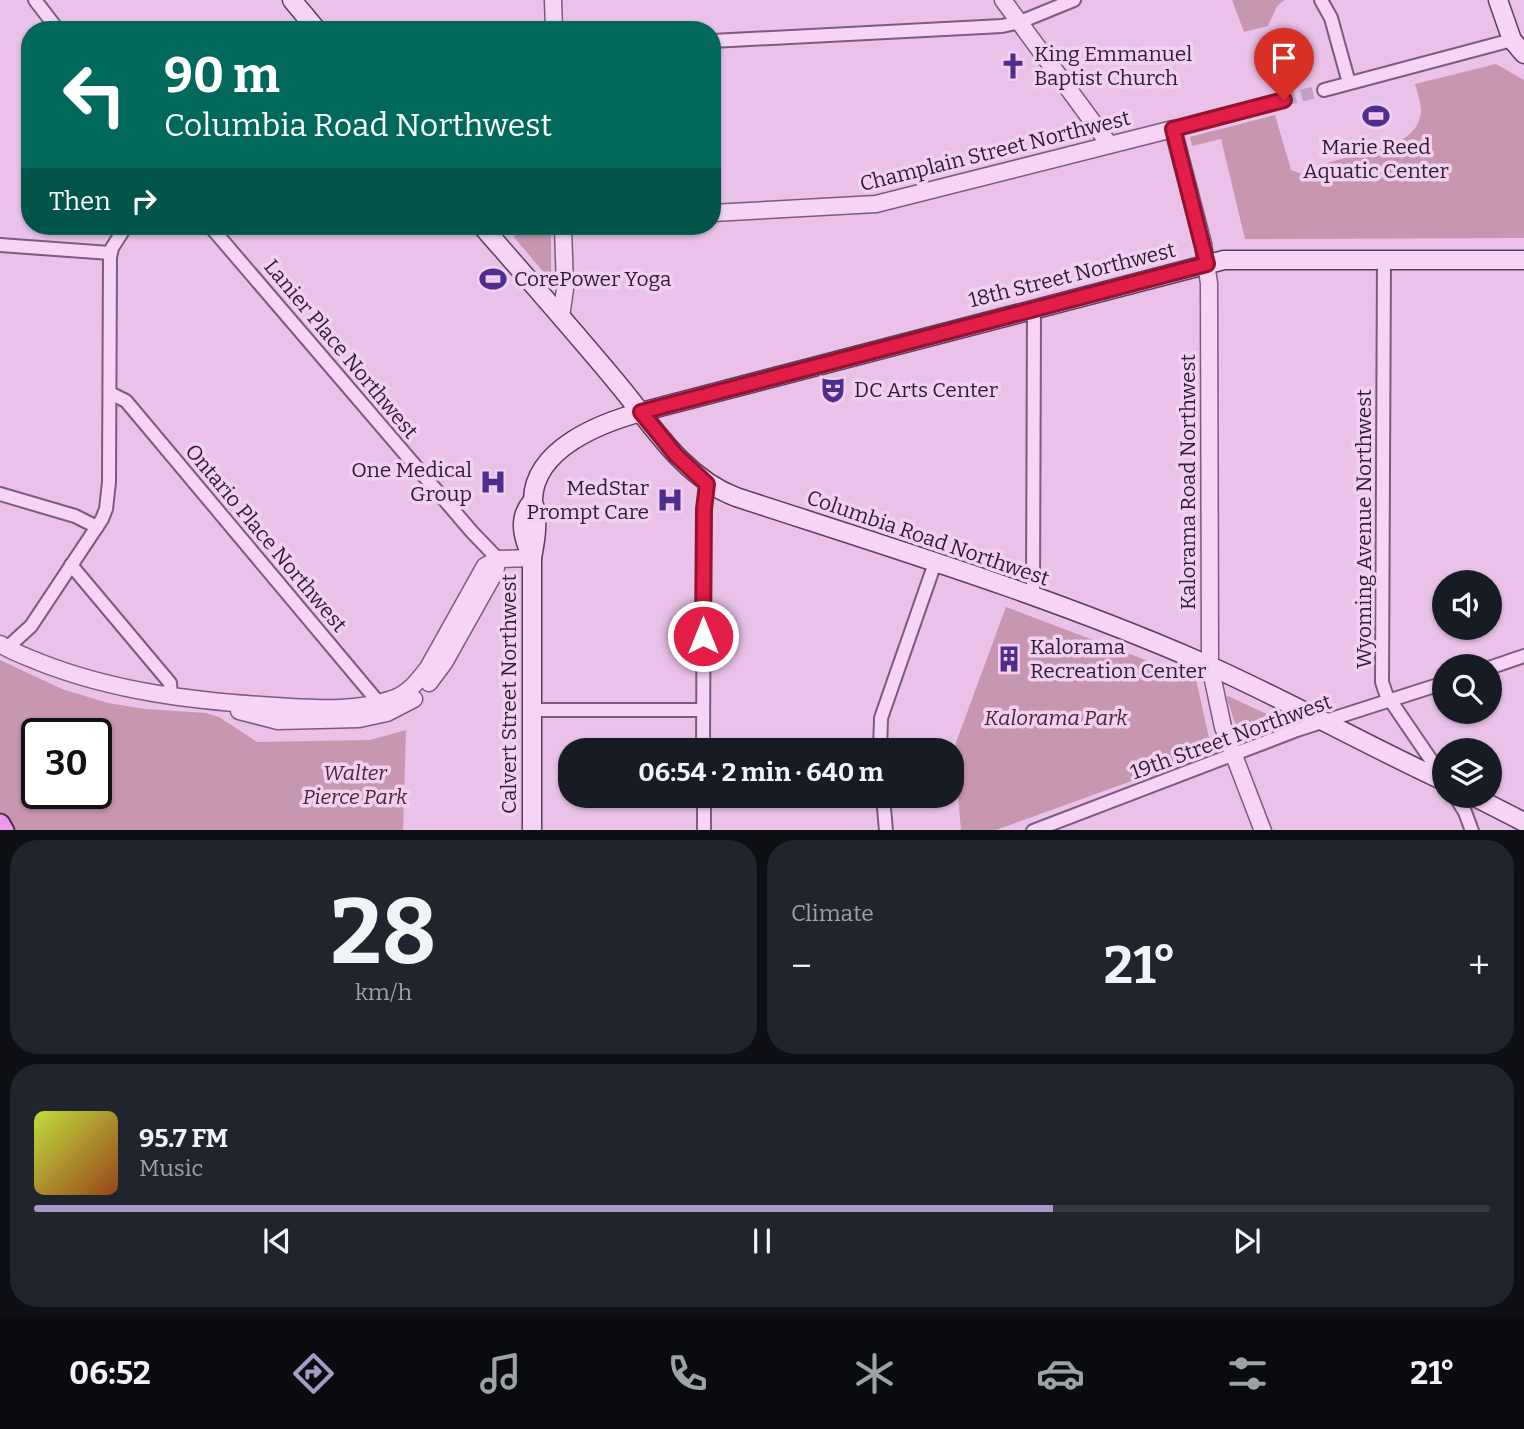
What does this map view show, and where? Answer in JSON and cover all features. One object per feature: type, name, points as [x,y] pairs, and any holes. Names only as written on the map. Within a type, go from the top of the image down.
[{"type":"main road","points":[[292,0],[310,21]]},
{"type":"main road","points":[[1497,0],[1512,40],[1524,54]]},
{"type":"main road","name":"Columbia Road Northwest","points":[[490,235],[676,455],[707,484],[736,497],[1033,597],[1210,666],[1432,774]]},
{"type":"main road","name":"18th Street Northwest","points":[[533,501],[544,468],[565,445],[598,425],[1207,264],[1231,259],[1524,260]]},
{"type":"main road","name":"Calvert Street Northwest","points":[[532,830],[532,558],[536,534],[536,509],[533,501]]},
{"type":"main road","points":[[1497,808],[1524,822]]},
{"type":"street","points":[[35,0],[51,21]]},
{"type":"street","points":[[553,0],[554,21]]},
{"type":"street","points":[[1003,0],[1110,144]]},
{"type":"street","points":[[721,41],[1002,26],[1020,22],[1074,0]]},
{"type":"street","points":[[1321,0],[1331,18],[1349,83]]},
{"type":"street","points":[[1324,90],[1512,40]]},
{"type":"street","name":"Champlain Street Northwest","points":[[721,213],[876,204],[1284,100]]},
{"type":"street","name":"Kalorama Road Northwest","points":[[1173,129],[1207,264],[1209,283],[1210,666],[1219,715],[1263,830]]},
{"type":"street","points":[[3,646],[32,626],[106,509],[110,482],[110,253],[121,235]]},
{"type":"street","name":"Lanier Place Northwest","points":[[218,235],[463,522],[498,559]]},
{"type":"street","points":[[561,317],[565,289],[563,235]]},
{"type":"street","points":[[0,245],[110,253]]},
{"type":"street","name":"Wyoming Avenue Northwest","points":[[1384,259],[1382,682],[1391,702],[1432,762]]},
{"type":"street","points":[[1033,597],[1034,308]]},
{"type":"street","name":"Ontario Place Northwest","points":[[110,393],[125,401],[383,708]]},
{"type":"street","points":[[703,738],[704,509],[707,484]]},
{"type":"street","points":[[0,494],[75,516],[97,527]]},
{"type":"street","points":[[3,646],[96,682],[224,704],[231,708],[266,711],[278,721],[359,719],[418,697],[444,663],[495,572],[498,559],[532,558]]},
{"type":"street","points":[[880,738],[881,718],[935,563]]},
{"type":"street","points":[[71,565],[170,683],[171,696]]},
{"type":"street","points":[[1502,664],[1524,656]]},
{"type":"street","name":"19th Street Northwest","points":[[1036,830],[1322,722],[1432,687]]},
{"type":"street","points":[[532,710],[703,710]]},
{"type":"street","points":[[704,808],[704,830]]},
{"type":"street","points":[[884,808],[886,830]]},
{"type":"street","points":[[1462,808],[1472,830]]},
{"type":"green space","points":[[1232,0],[1285,0],[1277,6],[1268,26],[1244,32]]},
{"type":"green space","points":[[1496,64],[1524,80],[1524,238],[1245,239],[1221,139],[1192,146],[1190,137],[1275,115],[1291,170],[1307,176],[1328,163],[1385,147],[1410,134],[1418,124],[1421,111],[1415,84]]},
{"type":"green space","points":[[551,235],[551,281],[514,237]]},
{"type":"green space","name":"Kalorama Park","points":[[1006,607],[1196,679],[1212,752],[996,830],[961,830],[959,808],[964,808],[964,738],[958,738]]},
{"type":"green space","name":"Walter Pierce Park","points":[[0,660],[62,689],[108,703],[145,709],[206,713],[219,717],[257,742],[370,740],[406,730],[403,830],[0,830]]},
{"type":"green space","points":[[1228,696],[1275,718],[1278,722],[1244,736],[1239,735]]},
{"type":"tunnel","points":[[1284,100],[1324,90]]},
{"type":"place","name":"King Emmanuel Baptist Church","points":[[1013,66]]},
{"type":"place","name":"Marie Reed Aquatic Center","points":[[1376,116]]},
{"type":"place","name":"CorePower Yoga","points":[[493,279]]},
{"type":"place","name":"DC Arts Center","points":[[833,390]]},
{"type":"place","name":"One Medical Group","points":[[493,482]]},
{"type":"place","name":"MedStar Prompt Care","points":[[670,500]]},
{"type":"place","name":"Kalorama Recreation Center","points":[[1009,659]]},
{"type":"route","points":[[703,636],[704,509],[707,484],[687,467],[641,412],[1207,264],[1173,129],[1284,100]]}]
